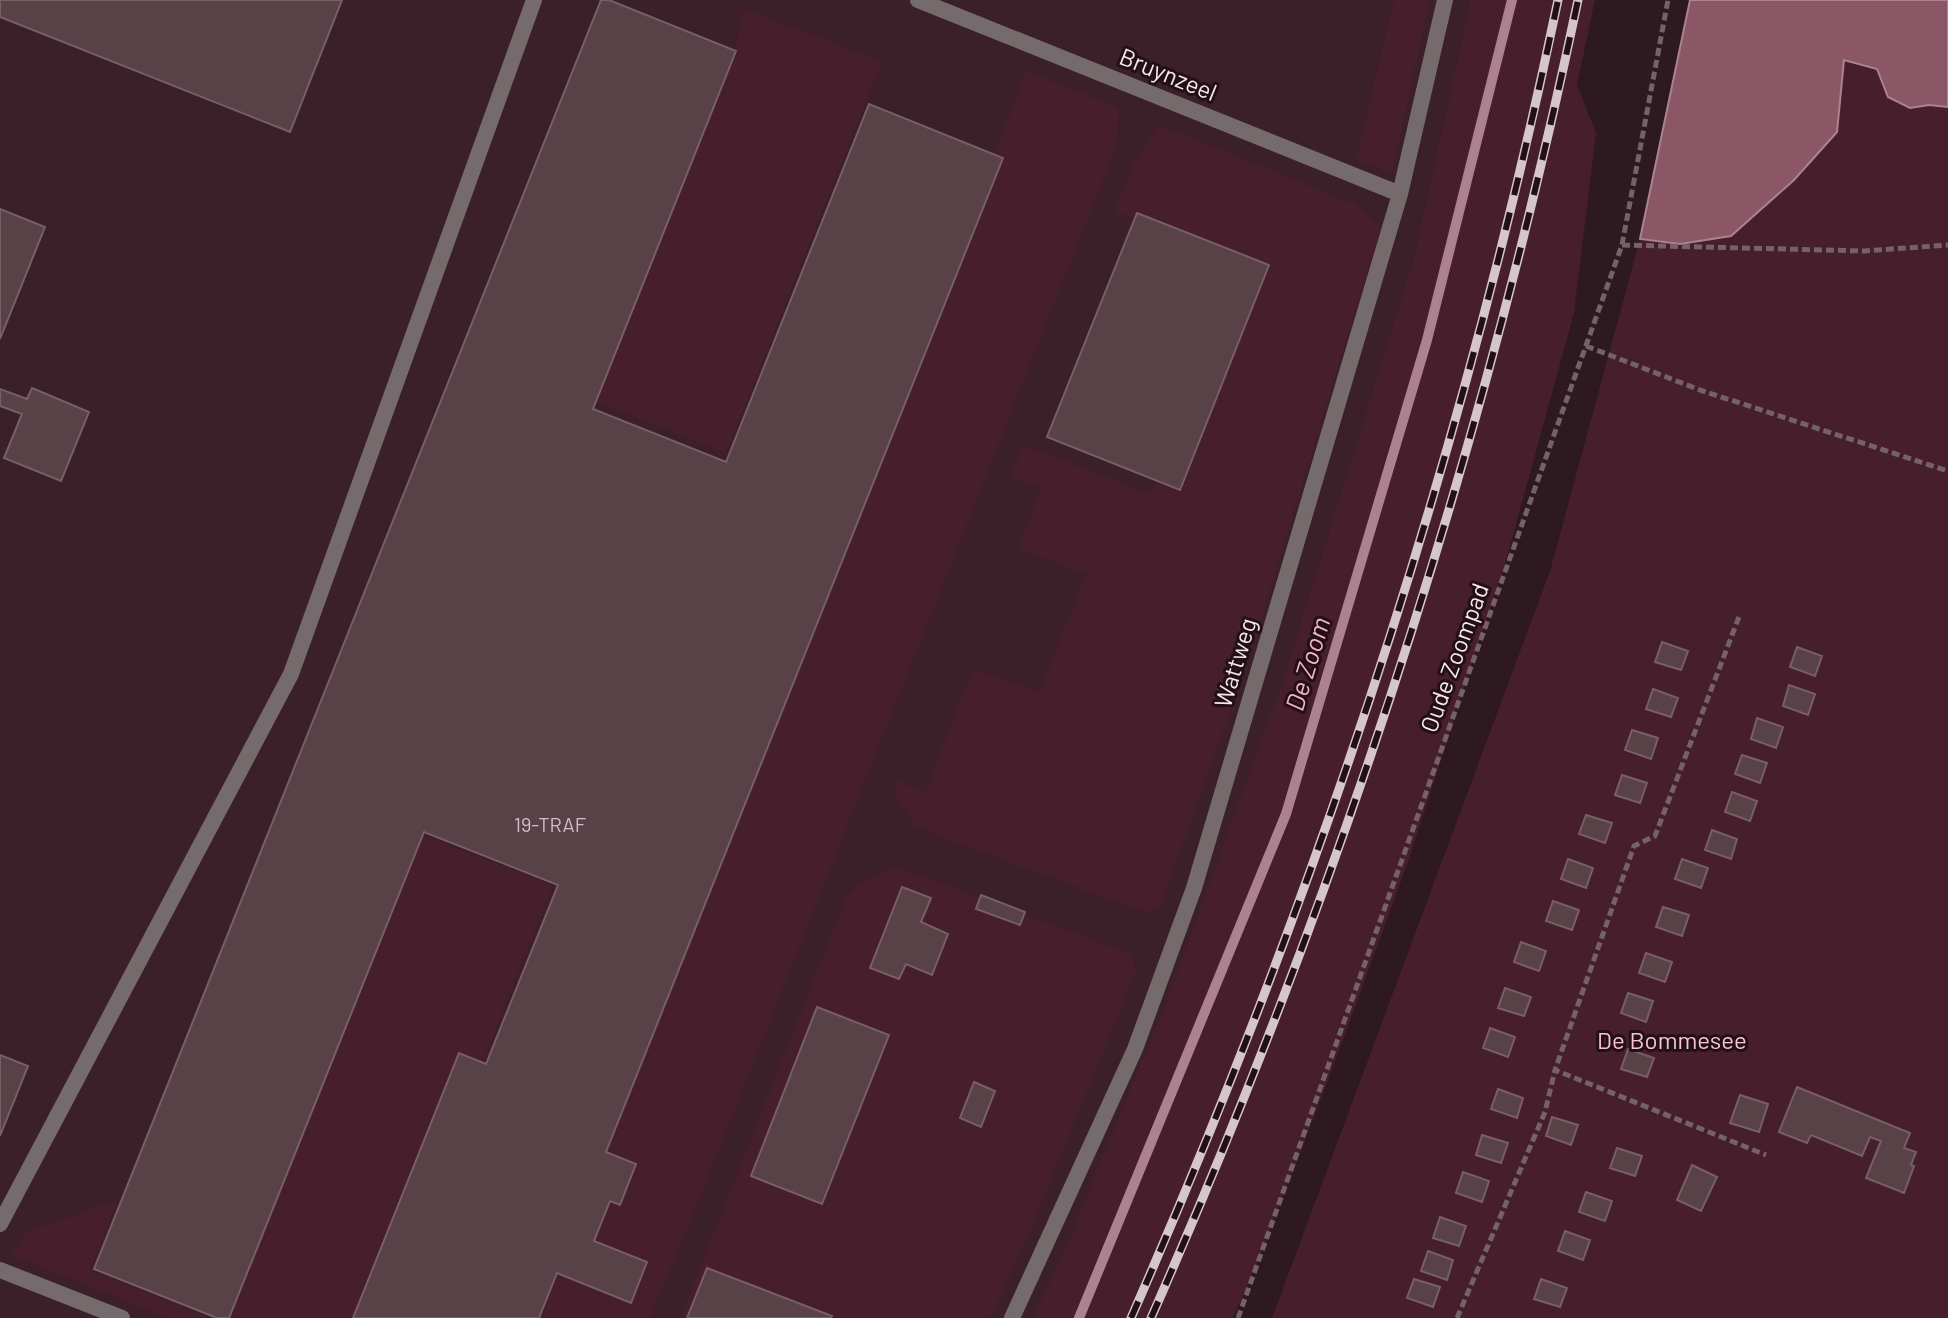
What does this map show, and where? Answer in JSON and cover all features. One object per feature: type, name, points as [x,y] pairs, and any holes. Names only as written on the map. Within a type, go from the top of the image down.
[{"type":"street","points":[[0,1224],[291,674],[534,0]]},
{"type":"street","name":"Bruynzeel","points":[[918,0],[1400,194]]},
{"type":"street","name":"Wattweg","points":[[1012,1318],[1135,1049],[1194,888],[1400,194],[1445,0]]},
{"type":"street","points":[[0,1270],[122,1318]]},
{"type":"path","name":"Oude Zoompad","points":[[1238,1318],[1622,245],[1668,0]]},
{"type":"path","points":[[1622,245],[1864,251],[1948,245]]},
{"type":"path","points":[[1586,346],[1700,390],[1948,471]]},
{"type":"path","points":[[1457,1318],[1545,1112],[1555,1070],[1634,846],[1655,836],[1739,617]]},
{"type":"path","points":[[1555,1070],[1766,1155]]},
{"type":"shaded area","points":[[0,0],[1525,0],[1077,1318],[0,1318]]},
{"type":"shaded area","points":[[1690,0],[1948,0],[1948,107],[1929,105],[1910,108],[1888,97],[1877,69],[1844,60],[1837,132],[1794,180],[1731,236],[1680,244],[1640,239]]},
{"type":"green space","points":[[1394,0],[1430,0],[1392,174],[1356,160]]},
{"type":"green space","points":[[1471,0],[1595,0],[1577,85],[1596,133],[1574,313],[1509,550],[1408,862],[1330,1075],[1233,1318],[1033,1318],[1062,1257],[1169,995],[1285,675],[1414,258]]},
{"type":"green space","points":[[743,9],[882,61],[726,453],[596,401],[735,51]]},
{"type":"green space","name":"De Bommesee","points":[[1844,60],[1877,69],[1889,97],[1910,108],[1929,105],[1948,107],[1948,1318],[1272,1318],[1550,571],[1640,239],[1680,244],[1837,132]]},
{"type":"green space","points":[[1026,71],[1119,108],[1117,145],[650,1318],[536,1318],[998,157],[995,154]]},
{"type":"green space","points":[[1160,125],[1354,204],[1381,227],[1248,662],[1160,908],[1150,912],[915,827],[897,798],[893,779],[925,792],[973,669],[1040,692],[1086,574],[1018,549],[1041,488],[1011,476],[1023,445],[1151,494],[1242,261],[1115,211],[1134,161]]},
{"type":"green space","points":[[421,834],[553,886],[381,1318],[228,1318]]},
{"type":"green space","points":[[900,868],[1126,952],[1133,959],[1136,972],[1026,1241],[990,1318],[831,1318],[707,1268],[687,1318],[680,1318],[848,893],[872,876]]},
{"type":"green space","points":[[118,1200],[90,1270],[210,1318],[168,1318],[12,1256],[25,1232]]},
{"type":"building","points":[[0,0],[342,0],[290,132],[0,17]]},
{"type":"building","points":[[601,0],[609,0],[736,51],[593,409],[726,462],[869,104],[1003,158],[606,1152],[636,1164],[620,1205],[610,1201],[594,1241],[647,1262],[631,1303],[557,1273],[539,1318],[353,1318],[459,1053],[486,1064],[558,885],[424,832],[229,1318],[217,1318],[94,1269]]},
{"type":"building","points":[[0,209],[45,227],[0,339]]},
{"type":"building","points":[[1137,213],[1269,265],[1180,490],[1047,437]]},
{"type":"building","points":[[32,388],[89,412],[61,481],[4,458],[22,414],[0,406],[0,389],[27,399]]},
{"type":"building","points":[[1662,642],[1688,651],[1681,670],[1655,662]]},
{"type":"building","points":[[1797,647],[1822,656],[1815,676],[1790,667]]},
{"type":"building","points":[[1789,685],[1815,694],[1808,715],[1783,706]]},
{"type":"building","points":[[1653,689],[1678,698],[1671,717],[1646,709]]},
{"type":"building","points":[[1757,718],[1783,727],[1776,748],[1751,739]]},
{"type":"building","points":[[1632,730],[1658,738],[1651,759],[1625,750]]},
{"type":"building","points":[[1742,755],[1767,763],[1760,783],[1735,774]]},
{"type":"building","points":[[1622,775],[1647,783],[1640,803],[1615,795]]},
{"type":"building","points":[[1732,792],[1757,801],[1750,821],[1725,812]]},
{"type":"building","points":[[1586,815],[1612,823],[1605,843],[1579,834]]},
{"type":"building","points":[[1712,830],[1737,839],[1731,859],[1705,850]]},
{"type":"building","points":[[1568,859],[1593,868],[1586,888],[1561,879]]},
{"type":"building","points":[[1682,859],[1708,868],[1701,888],[1675,879]]},
{"type":"building","points":[[902,887],[931,898],[921,922],[948,934],[932,975],[906,964],[899,979],[870,968]]},
{"type":"building","points":[[981,895],[1025,912],[1020,925],[976,909]]},
{"type":"building","points":[[1553,901],[1579,910],[1572,930],[1546,921]]},
{"type":"building","points":[[1663,907],[1689,915],[1682,936],[1656,927]]},
{"type":"building","points":[[1521,942],[1546,951],[1539,971],[1514,962]]},
{"type":"building","points":[[1646,953],[1672,962],[1665,982],[1639,973]]},
{"type":"building","points":[[1505,988],[1531,997],[1524,1016],[1498,1008]]},
{"type":"building","points":[[1628,993],[1653,1001],[1646,1022],[1621,1013]]},
{"type":"building","points":[[817,1007],[889,1035],[822,1204],[751,1176]]},
{"type":"building","points":[[1490,1028],[1515,1037],[1508,1057],[1483,1048]]},
{"type":"building","points":[[1628,1049],[1654,1058],[1647,1077],[1621,1069]]},
{"type":"building","points":[[0,1055],[28,1066],[0,1136]]},
{"type":"building","points":[[974,1082],[995,1091],[981,1127],[960,1118]]},
{"type":"building","name":"De Bommesee","points":[[1797,1087],[1910,1133],[1904,1148],[1916,1152],[1904,1193],[1866,1178],[1881,1141],[1870,1137],[1862,1156],[1811,1135],[1807,1143],[1779,1132]]},
{"type":"building","points":[[1498,1089],[1523,1098],[1517,1118],[1491,1109]]},
{"type":"building","points":[[1740,1095],[1768,1104],[1759,1132],[1730,1123]]},
{"type":"building","points":[[1552,1117],[1578,1125],[1571,1145],[1546,1136]]},
{"type":"building","points":[[1482,1135],[1508,1143],[1501,1163],[1476,1155]]},
{"type":"building","points":[[1617,1148],[1642,1156],[1635,1176],[1610,1168]]},
{"type":"building","points":[[1692,1165],[1717,1177],[1701,1211],[1677,1200]]},
{"type":"building","points":[[1463,1172],[1489,1181],[1482,1202],[1456,1193]]},
{"type":"building","points":[[1586,1192],[1612,1201],[1605,1221],[1579,1212]]},
{"type":"building","points":[[1440,1217],[1466,1226],[1459,1246],[1433,1238]]},
{"type":"building","points":[[1565,1231],[1590,1240],[1583,1260],[1558,1251]]},
{"type":"building","points":[[1428,1251],[1453,1260],[1447,1280],[1421,1271]]},
{"type":"building","points":[[707,1268],[832,1316],[687,1318]]},
{"type":"building","points":[[1414,1279],[1440,1287],[1433,1307],[1407,1298]]},
{"type":"building","points":[[1541,1279],[1567,1288],[1560,1307],[1534,1299]]},
{"type":"waterway","name":"De Zoom","points":[[1079,1318],[1286,814],[1427,340],[1512,0]]},
{"type":"railway","points":[[1131,1318],[1263,997],[1379,670],[1431,505],[1478,338],[1558,0]]},
{"type":"railway","points":[[1151,1318],[1283,997],[1399,670],[1498,337],[1578,0]]}]
